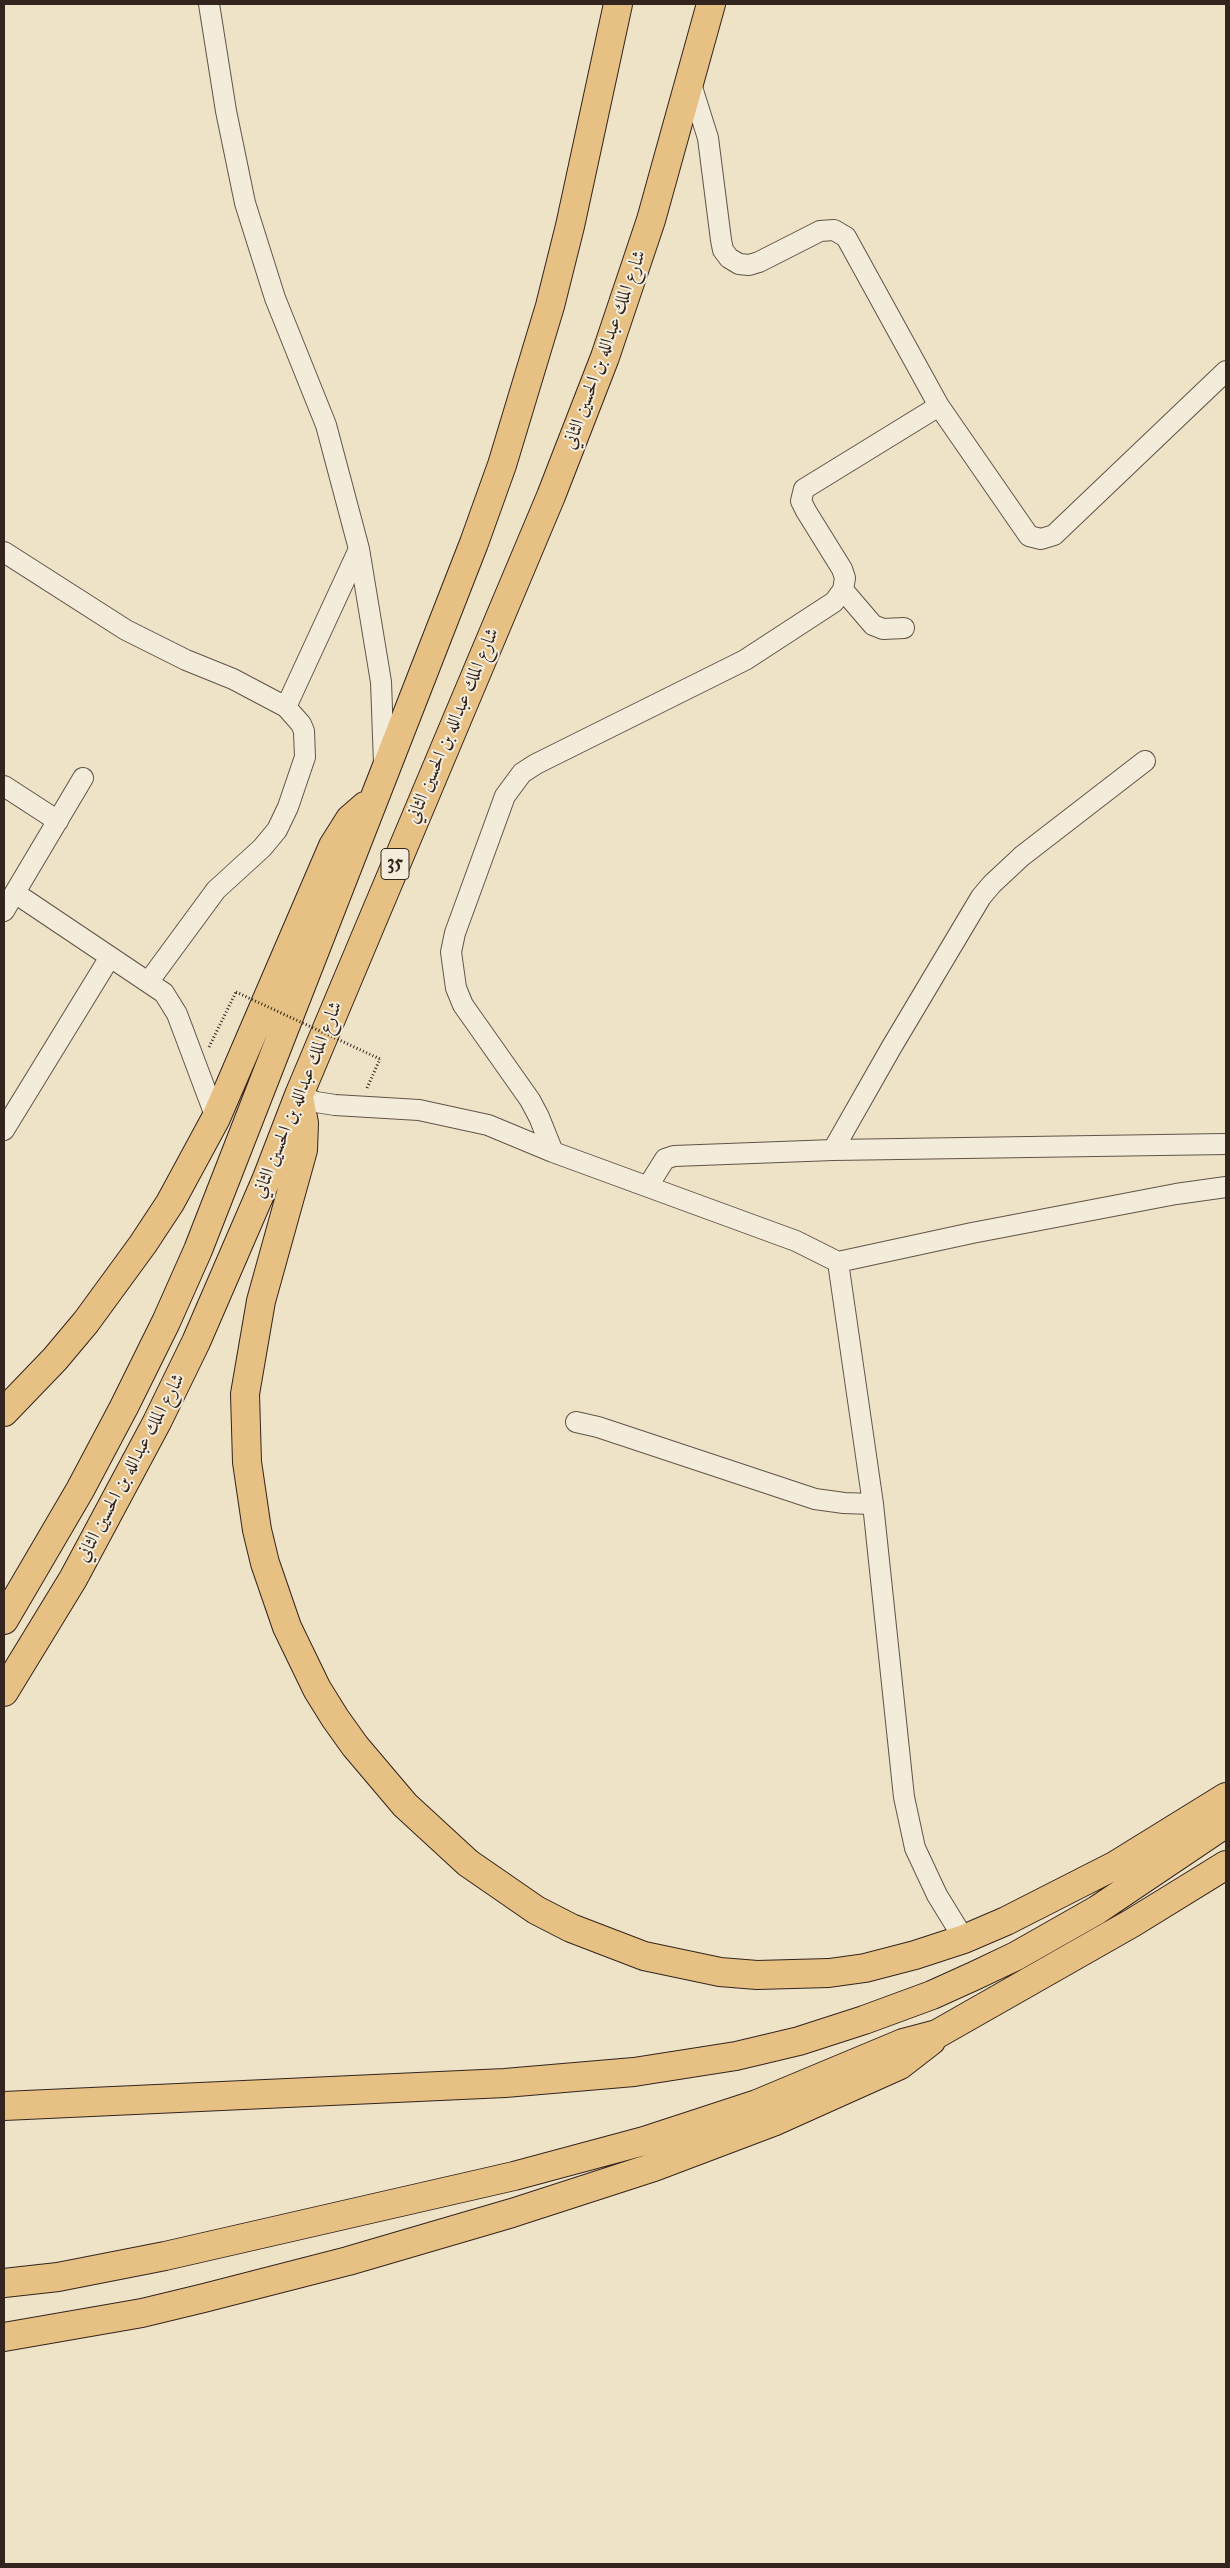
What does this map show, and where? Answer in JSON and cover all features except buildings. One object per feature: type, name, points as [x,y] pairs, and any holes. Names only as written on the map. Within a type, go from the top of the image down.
[{"type":"highway","name":"شارع الملك عبدالله بن الحسين الثاني","points":[[4,1620],[80,1490],[166,1322],[228,1177],[474,543],[527,386],[570,226],[618,4]]},
{"type":"highway","name":"شارع الملك عبدالله بن الحسين الثاني","points":[[4,1692],[73,1579],[157,1422],[233,1260],[299,1095],[551,496],[629,289],[651,220],[711,4]]},
{"type":"highway","points":[[4,1412],[55,1359],[116,1284],[170,1204],[216,1118],[333,846],[350,819],[374,799]]},
{"type":"highway","points":[[299,1095],[305,1136],[299,1164],[272,1255],[252,1348],[246,1394],[247,1462],[251,1496],[265,1563],[287,1627],[317,1689],[355,1746],[404,1805],[435,1835],[503,1889],[571,1928],[644,1956],[720,1972],[757,1975],[820,1974],[865,1968],[964,1939],[1083,1883],[1226,1797]]},
{"type":"highway","points":[[4,2106],[505,2083],[634,2072],[736,2056],[799,2041],[864,2020],[974,1976],[1016,1956],[1097,1910],[1226,1823]]},
{"type":"highway","points":[[4,2283],[58,2277],[174,2254],[580,2159],[757,2104],[903,2043],[936,2034],[1092,1947],[1226,1866]]},
{"type":"highway","points":[[4,2337],[142,2313],[265,2283],[430,2238],[645,2170],[773,2122],[890,2071],[910,2059],[936,2034]]},
{"type":"street","name":"شارع الملك عبدالله بن الحسين الثاني","points":[[209,4],[226,111],[248,212],[275,298],[326,425],[359,549],[381,682],[384,772]]},
{"type":"street","points":[[690,81],[708,138],[723,250],[729,258],[738,264],[749,265],[759,262],[820,231],[834,230],[846,236],[939,406],[1016,520],[1029,536],[1041,539],[1054,535],[1226,371]]},
{"type":"street","points":[[553,1152],[530,1100],[464,1005],[456,988],[451,952],[455,933],[505,796],[522,773],[536,764],[745,660],[834,602],[843,590],[845,578],[842,569],[801,501],[804,488],[939,406]]},
{"type":"street","points":[[286,707],[359,549]]},
{"type":"street","points":[[4,552],[126,630],[186,660],[233,679],[286,707],[301,724],[306,746],[305,757],[288,807],[277,830],[262,848],[216,890],[149,981]]},
{"type":"street","points":[[843,590],[873,625],[894,630],[904,628]]},
{"type":"street","points":[[833,1150],[981,897],[1022,856],[1145,761]]},
{"type":"street","points":[[4,911],[83,778]]},
{"type":"street","points":[[4,786],[58,821]]},
{"type":"street","points":[[15,893],[149,981],[164,993],[177,1014],[216,1118]]},
{"type":"street","points":[[4,1130],[110,957]]},
{"type":"street","points":[[299,1095],[316,1102],[335,1105],[419,1110],[458,1117],[510,1133],[553,1152],[796,1242],[838,1262],[1020,1224],[1176,1194],[1226,1187]]},
{"type":"street","points":[[648,1186],[669,1157],[833,1150],[1226,1144]]},
{"type":"street","points":[[838,1262],[874,1504],[904,1797],[915,1848],[937,1894],[964,1939]]},
{"type":"street","points":[[576,1422],[598,1427],[815,1498],[844,1503],[874,1504]]},
{"type":"path","points":[[219,1030],[236,992],[380,1059],[370,1081]]}]
